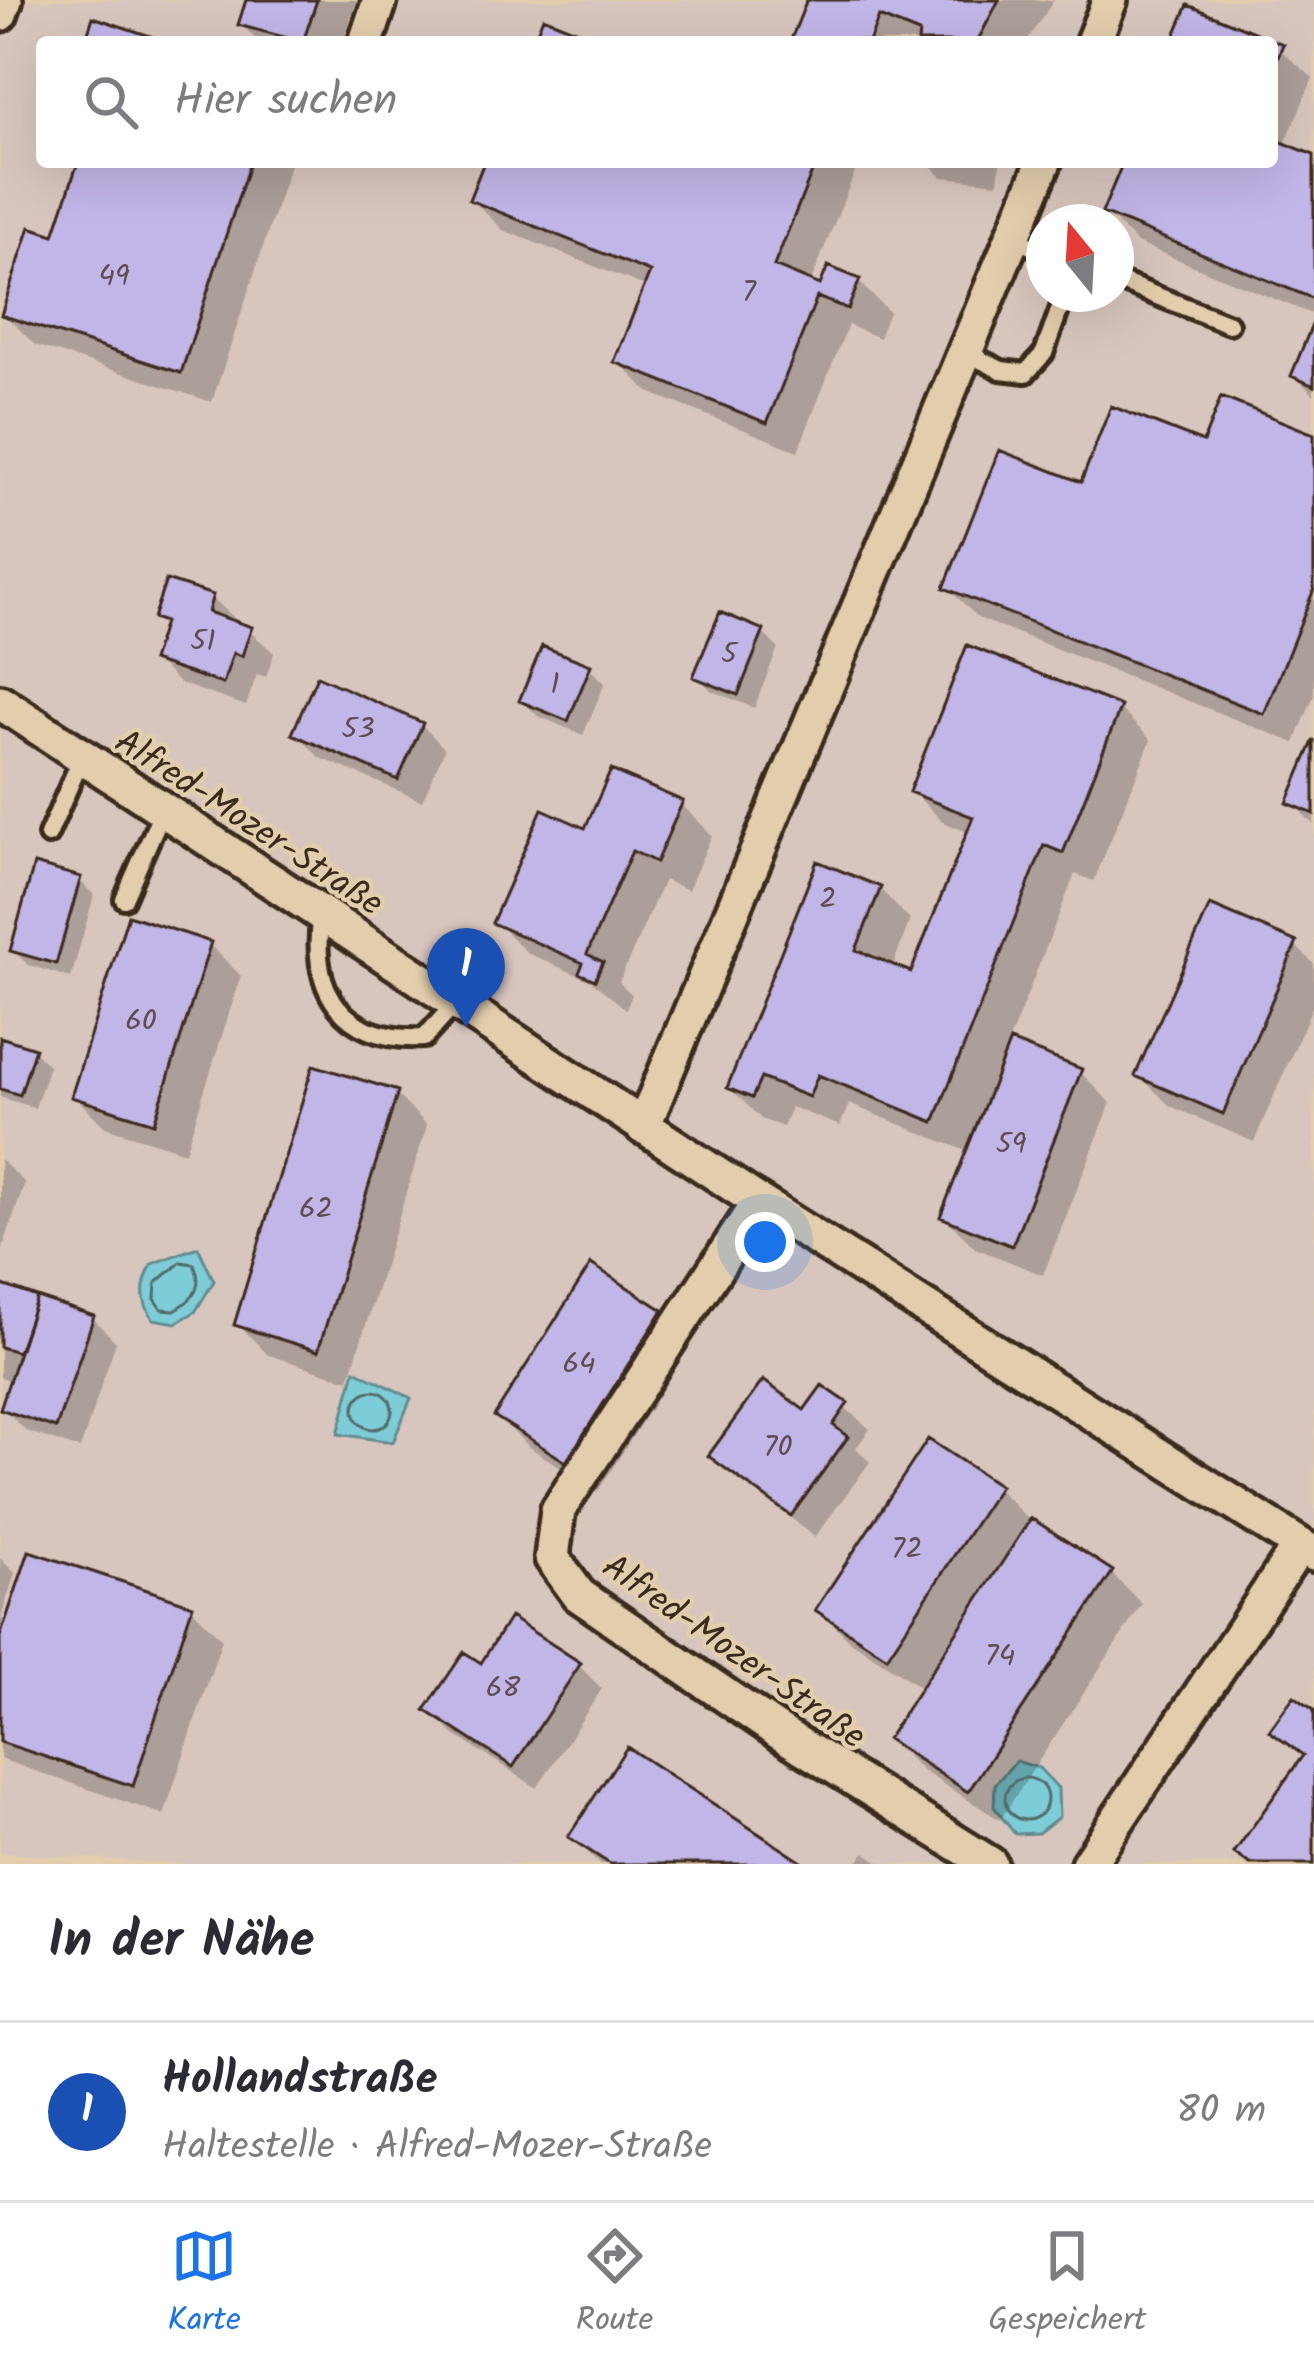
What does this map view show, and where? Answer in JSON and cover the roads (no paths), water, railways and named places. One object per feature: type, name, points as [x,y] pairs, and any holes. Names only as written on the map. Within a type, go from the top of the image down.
[{"type":"street","points":[[0,14],[5,0]]},
{"type":"street","points":[[368,36],[380,0]]},
{"type":"street","points":[[1095,36],[1110,0]]},
{"type":"street","points":[[1036,204],[1043,168]]},
{"type":"street","points":[[643,1127],[967,353],[1026,250]]},
{"type":"street","name":"Alfred-Mozer-Straße","points":[[0,702],[758,1202],[1309,1542],[1088,1864]]},
{"type":"street","name":"Alfred-Mozer-Straße","points":[[758,1202],[558,1510],[552,1558],[579,1595],[776,1730],[990,1864]]},
{"type":"lane","points":[[1134,287],[1229,323]]},
{"type":"lane","points":[[967,353],[1001,370],[1025,373],[1043,352],[1058,312]]},
{"type":"lane","points":[[48,835],[82,757]]},
{"type":"lane","points":[[124,899],[163,810]]},
{"type":"lane","points":[[321,915],[319,980],[346,1018],[395,1039],[424,1038],[456,1004]]},
{"type":"water","points":[[198,1247],[214,1281],[195,1312],[176,1323],[153,1319],[144,1292],[152,1264]]},
{"type":"water","points":[[355,1370],[411,1398],[393,1442],[338,1434]]},
{"type":"water","points":[[1016,1761],[1039,1768],[1058,1788],[1059,1817],[1038,1833],[1015,1834],[994,1807],[995,1784]]},
{"type":"place","name":"Hollandstraße","points":[[466,1027]]}]
